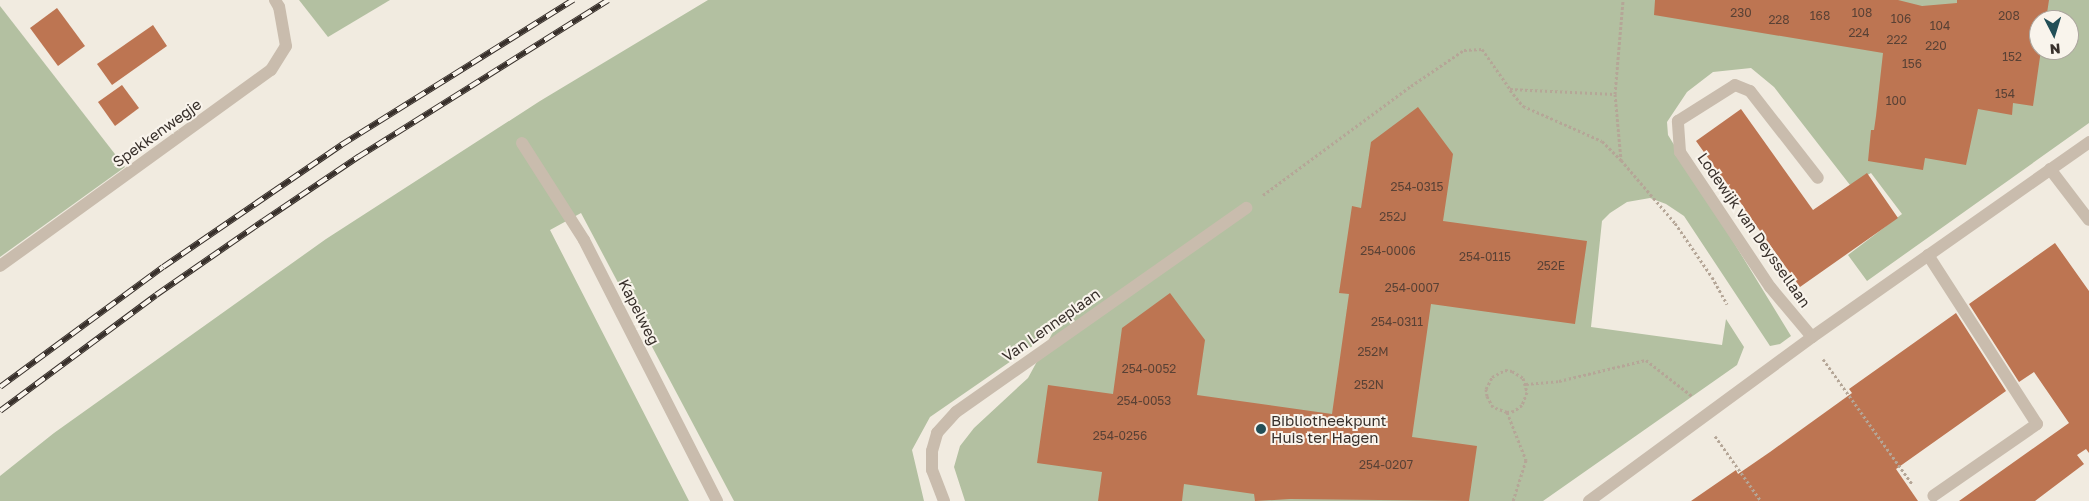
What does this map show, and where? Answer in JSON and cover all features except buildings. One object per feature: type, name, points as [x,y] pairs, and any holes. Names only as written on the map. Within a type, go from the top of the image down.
[{"type":"street","name":"Spekkenwegje","points":[[0,266],[271,70],[286,46],[277,3]]},
{"type":"street","name":"Lodewijk van Deyssellaan","points":[[1810,338],[1770,286],[1680,152],[1678,121],[1735,85],[1750,91],[1818,178]]},
{"type":"street","points":[[1589,501],[1810,338],[2089,142]]},
{"type":"street","name":"Kapelweg","points":[[522,143],[584,240],[717,501]]},
{"type":"street","points":[[2050,169],[2089,220]]},
{"type":"street","name":"Van Lenneplaan","points":[[944,501],[932,470],[932,451],[937,433],[956,412],[1246,208]]},
{"type":"street","points":[[1928,255],[2037,424],[1933,496]]},
{"type":"path","points":[[1622,160],[1615,94],[1623,0]]},
{"type":"path","points":[[1246,208],[1411,86],[1464,50],[1482,49],[1523,106],[1602,141],[1622,160],[1675,224],[1712,278],[1727,304]]},
{"type":"path","points":[[1510,89],[1615,94]]},
{"type":"path","points":[[1810,338],[1912,485]]},
{"type":"path","points":[[1526,384],[1559,381],[1646,360],[1691,394],[1702,418],[1761,501]]},
{"type":"path","points":[[1505,370],[1517,373],[1526,384],[1526,399],[1522,405],[1514,411],[1507,412],[1493,407],[1488,401],[1486,389],[1488,382],[1498,373],[1505,370]]},
{"type":"path","points":[[1507,412],[1526,460],[1513,501]]},
{"type":"green space","points":[[299,0],[390,0],[328,37]]},
{"type":"green space","points":[[708,0],[2089,0],[2089,123],[1867,281],[1848,255],[1902,214],[1871,173],[1850,185],[1774,87],[1751,68],[1713,72],[1687,92],[1667,122],[1668,135],[1791,336],[1780,344],[1770,346],[1684,216],[1666,204],[1650,198],[1627,202],[1610,213],[1602,221],[1591,327],[1722,345],[1726,319],[1744,347],[1737,365],[1543,501],[965,501],[954,467],[960,446],[974,428],[1028,378],[1053,332],[930,417],[912,450],[924,501],[734,501],[581,213],[550,230],[689,501],[0,501],[0,476],[54,433],[326,239],[540,101]]},
{"type":"green space","points":[[0,6],[125,167],[0,257]]},
{"type":"railway","points":[[0,387],[163,267],[341,145],[573,0]]},
{"type":"railway","points":[[0,411],[156,295],[263,221],[358,157],[608,0]]},
{"type":"place","name":"Bibliotheekpunt Huis ter Hagen","points":[[1261,429]]}]
